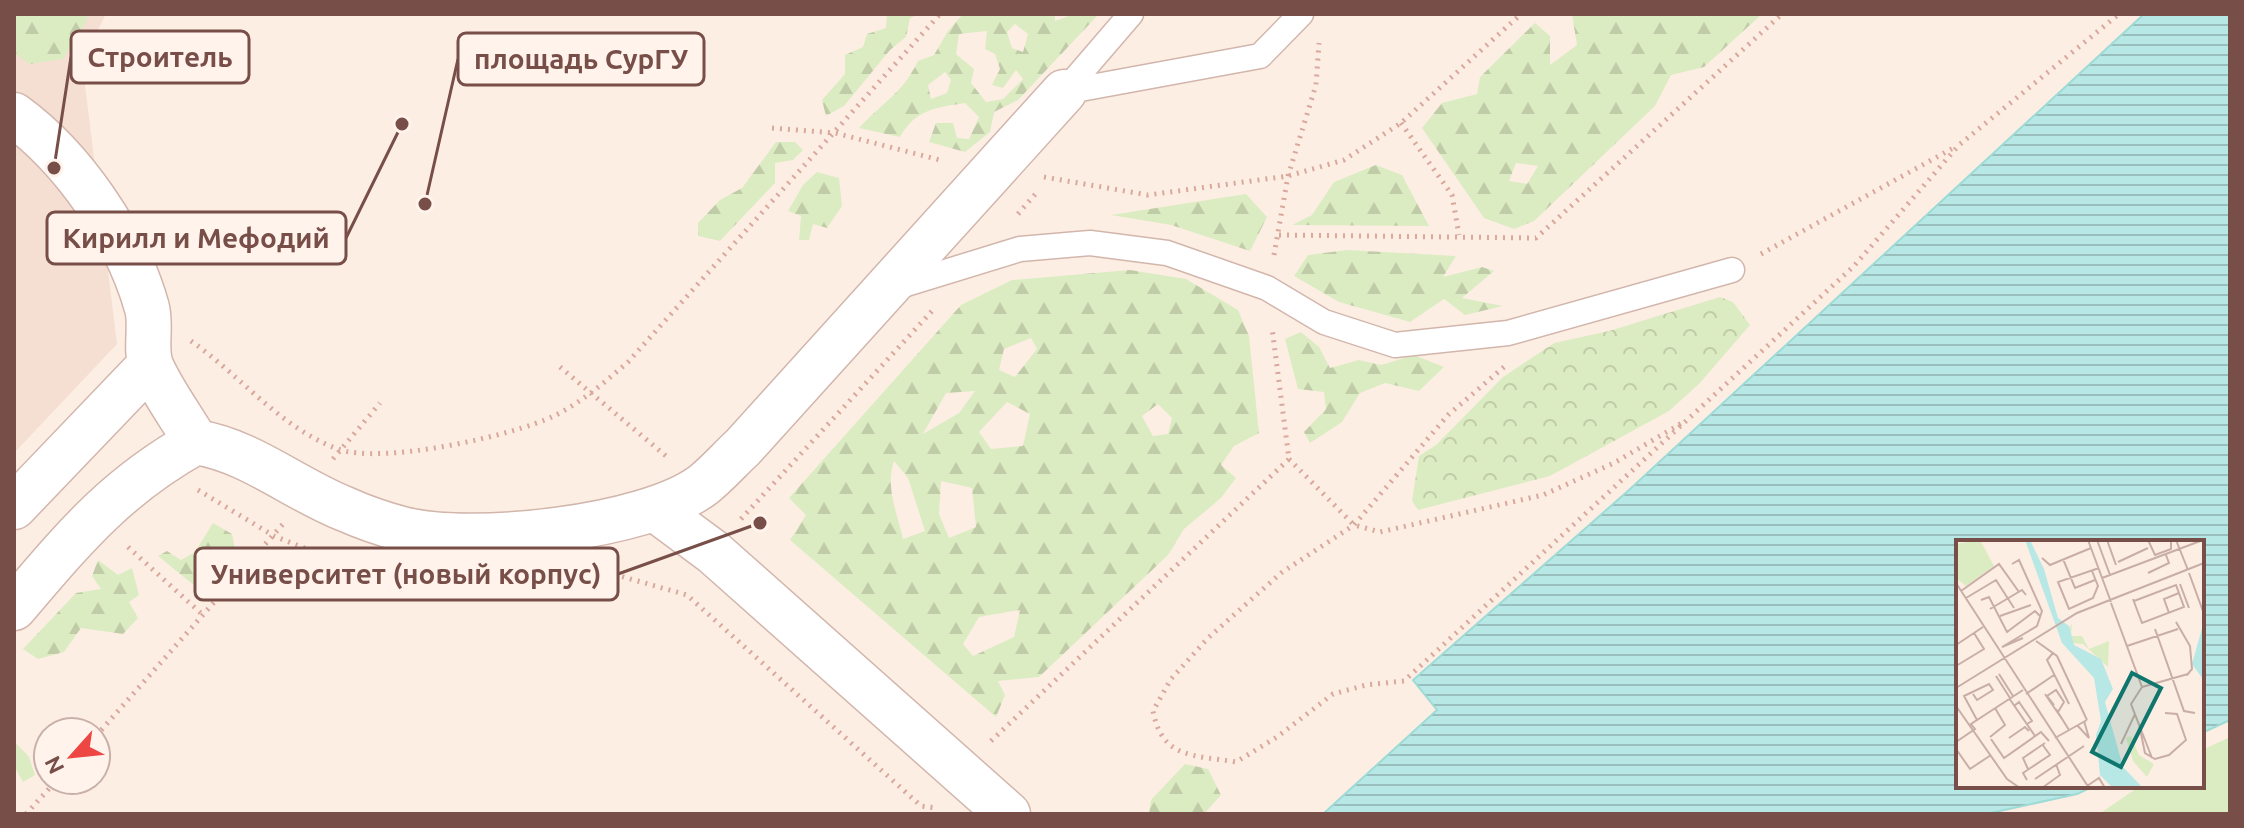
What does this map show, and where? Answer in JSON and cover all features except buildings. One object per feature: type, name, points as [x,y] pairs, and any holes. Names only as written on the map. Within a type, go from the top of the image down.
[{"type":"street","points":[[14,608],[94,516],[156,464],[196,442],[224,447],[344,509],[404,530],[464,536],[601,523],[655,509],[702,486],[743,447],[879,292],[1064,92]]},
{"type":"street","points":[[14,115],[45,138],[87,184],[135,275],[148,311],[150,365],[196,442]]},
{"type":"street","points":[[14,507],[150,365]]},
{"type":"street","points":[[655,509],[713,552],[955,790],[1008,814]]},
{"type":"lane","points":[[1064,92],[1131,14]]},
{"type":"lane","points":[[1064,92],[1260,56],[1310,21]]},
{"type":"lane","points":[[879,292],[1020,249],[1090,243],[1167,253],[1267,288],[1324,322],[1395,345],[1508,333],[1732,270]]},
{"type":"path","points":[[148,311],[203,349],[254,396],[340,450],[396,455],[516,429],[553,416],[591,394],[628,362],[940,14]]},
{"type":"path","points":[[772,128],[835,133],[990,172],[1049,177],[1148,195],[1288,176],[1344,160],[1401,123],[1521,14]]},
{"type":"path","points":[[1279,235],[1536,238],[1782,14]]},
{"type":"path","points":[[1555,320],[1448,415],[1354,525],[1281,573],[1208,638],[1171,679],[1153,711],[1157,733],[1170,748],[1236,762],[1277,737],[1333,694],[1366,685],[1404,681],[1854,266],[1959,145],[2119,14]]},
{"type":"path","points":[[1310,21],[1316,85],[1288,176],[1267,288],[1289,459],[1354,525],[1380,532],[1543,495],[1614,463],[1693,416]]},
{"type":"path","points":[[1401,123],[1452,195],[1459,235]]},
{"type":"path","points":[[1732,270],[1959,145]]},
{"type":"path","points":[[687,595],[713,552],[975,265],[1060,166]]},
{"type":"path","points":[[112,718],[274,536],[306,490],[380,403]]},
{"type":"path","points":[[156,464],[274,536],[398,585],[493,592],[553,580],[620,576],[687,595],[921,806],[955,790],[1289,459]]},
{"type":"path","points":[[26,814],[42,796]]},
{"type":"shaded area","points":[[14,14],[106,14],[82,61],[117,344],[14,453]]},
{"type":"green space","points":[[14,14],[87,14],[87,20],[63,59],[30,64],[14,53]]},
{"type":"green space","points":[[887,14],[920,14],[910,18],[906,37],[890,50],[844,106],[826,116],[822,100],[845,74],[845,55],[863,47],[867,34],[886,28]]},
{"type":"green space","points":[[963,14],[1055,14],[1055,21],[1074,14],[1099,14],[1018,100],[994,112],[990,132],[965,152],[929,142],[936,123],[953,123],[957,138],[969,139],[979,117],[965,103],[927,111],[913,121],[900,137],[859,128],[899,90],[918,61],[934,55],[948,31]],"holes":[[[1015,24],[1028,34],[1023,52],[1012,48],[1007,32]],[[987,31],[985,49],[995,54],[1000,69],[992,85],[1003,88],[1016,70],[1023,79],[1003,99],[986,102],[971,83],[974,69],[956,54],[959,34]],[[945,72],[951,80],[947,93],[931,99],[928,85]]]},
{"type":"green space","points":[[1572,14],[1762,14],[1704,67],[1671,75],[1655,106],[1534,221],[1514,229],[1484,218],[1422,128],[1442,103],[1477,94],[1480,77],[1535,23],[1550,36],[1550,65],[1577,45]],"holes":[[[1516,163],[1538,166],[1527,184],[1509,181]]]},
{"type":"green space","points":[[776,142],[795,142],[803,150],[793,160],[775,163],[775,183],[720,241],[698,236],[698,223],[720,200],[742,188]]},
{"type":"green space","points":[[1376,165],[1402,175],[1429,226],[1292,225],[1312,215],[1334,182]]},
{"type":"green space","points":[[817,172],[839,178],[842,206],[827,228],[813,224],[809,240],[799,240],[801,216],[788,211],[803,185]]},
{"type":"green space","points":[[1246,194],[1267,217],[1250,251],[1171,225],[1111,215]]},
{"type":"green space","points":[[1347,250],[1456,256],[1443,277],[1482,267],[1494,271],[1462,298],[1503,306],[1465,315],[1444,299],[1410,322],[1339,302],[1294,276],[1308,255]]},
{"type":"green space","points":[[1130,270],[1186,279],[1238,310],[1249,336],[1259,433],[1234,446],[1221,465],[1236,478],[1221,498],[1184,529],[1168,555],[1039,677],[998,681],[1005,695],[996,717],[790,540],[806,515],[789,498],[961,305],[1012,280]],"holes":[[[1031,338],[1037,349],[1015,377],[999,370],[1004,349]],[[975,391],[959,413],[923,434],[946,393]],[[1007,402],[1030,414],[1023,446],[991,449],[979,432]],[[1158,404],[1172,418],[1168,434],[1153,436],[1142,416]],[[894,461],[908,478],[925,531],[903,539],[891,480]],[[941,481],[972,488],[976,527],[949,538],[939,514]],[[1020,610],[1014,637],[973,656],[963,644],[979,617]]]},
{"type":"green space","points":[[1720,297],[1733,302],[1750,325],[1699,384],[1669,411],[1550,476],[1418,510],[1412,501],[1419,456],[1436,445],[1503,377],[1554,343],[1609,331]]},
{"type":"green space","points":[[1301,332],[1319,347],[1330,368],[1359,360],[1381,365],[1414,355],[1444,367],[1419,391],[1385,383],[1360,393],[1342,422],[1310,443],[1304,432],[1326,409],[1324,392],[1298,389],[1285,339]]},
{"type":"green space","points":[[213,523],[232,534],[235,549],[215,575],[196,587],[158,556],[167,551],[181,560],[195,552]]},
{"type":"green space","points":[[98,560],[118,575],[132,568],[139,595],[129,602],[138,618],[123,634],[81,628],[64,652],[38,659],[23,649],[76,593],[101,589],[92,576]]},
{"type":"green space","points":[[2230,737],[2230,814],[2099,814],[2137,788],[2204,788],[2204,749]]},
{"type":"green space","points":[[14,741],[29,757],[32,777],[23,782],[14,766]]},
{"type":"green space","points":[[1185,764],[1208,769],[1221,795],[1204,814],[1149,814],[1151,800]]},
{"type":"water","points":[[2144,14],[2230,14],[2230,720],[2204,732],[2204,540],[1956,540],[1956,788],[2090,788],[2077,794],[1986,814],[1323,814],[1437,710],[1413,680],[1629,490]]},
{"type":"place","name":"Кирилл и Мефодий","points":[[402,124]]},
{"type":"place","name":"Строитель","points":[[54,168]]},
{"type":"place","name":"площадь СурГУ","points":[[425,204]]},
{"type":"place","name":"Университет (новый корпус)","points":[[760,523]]}]
